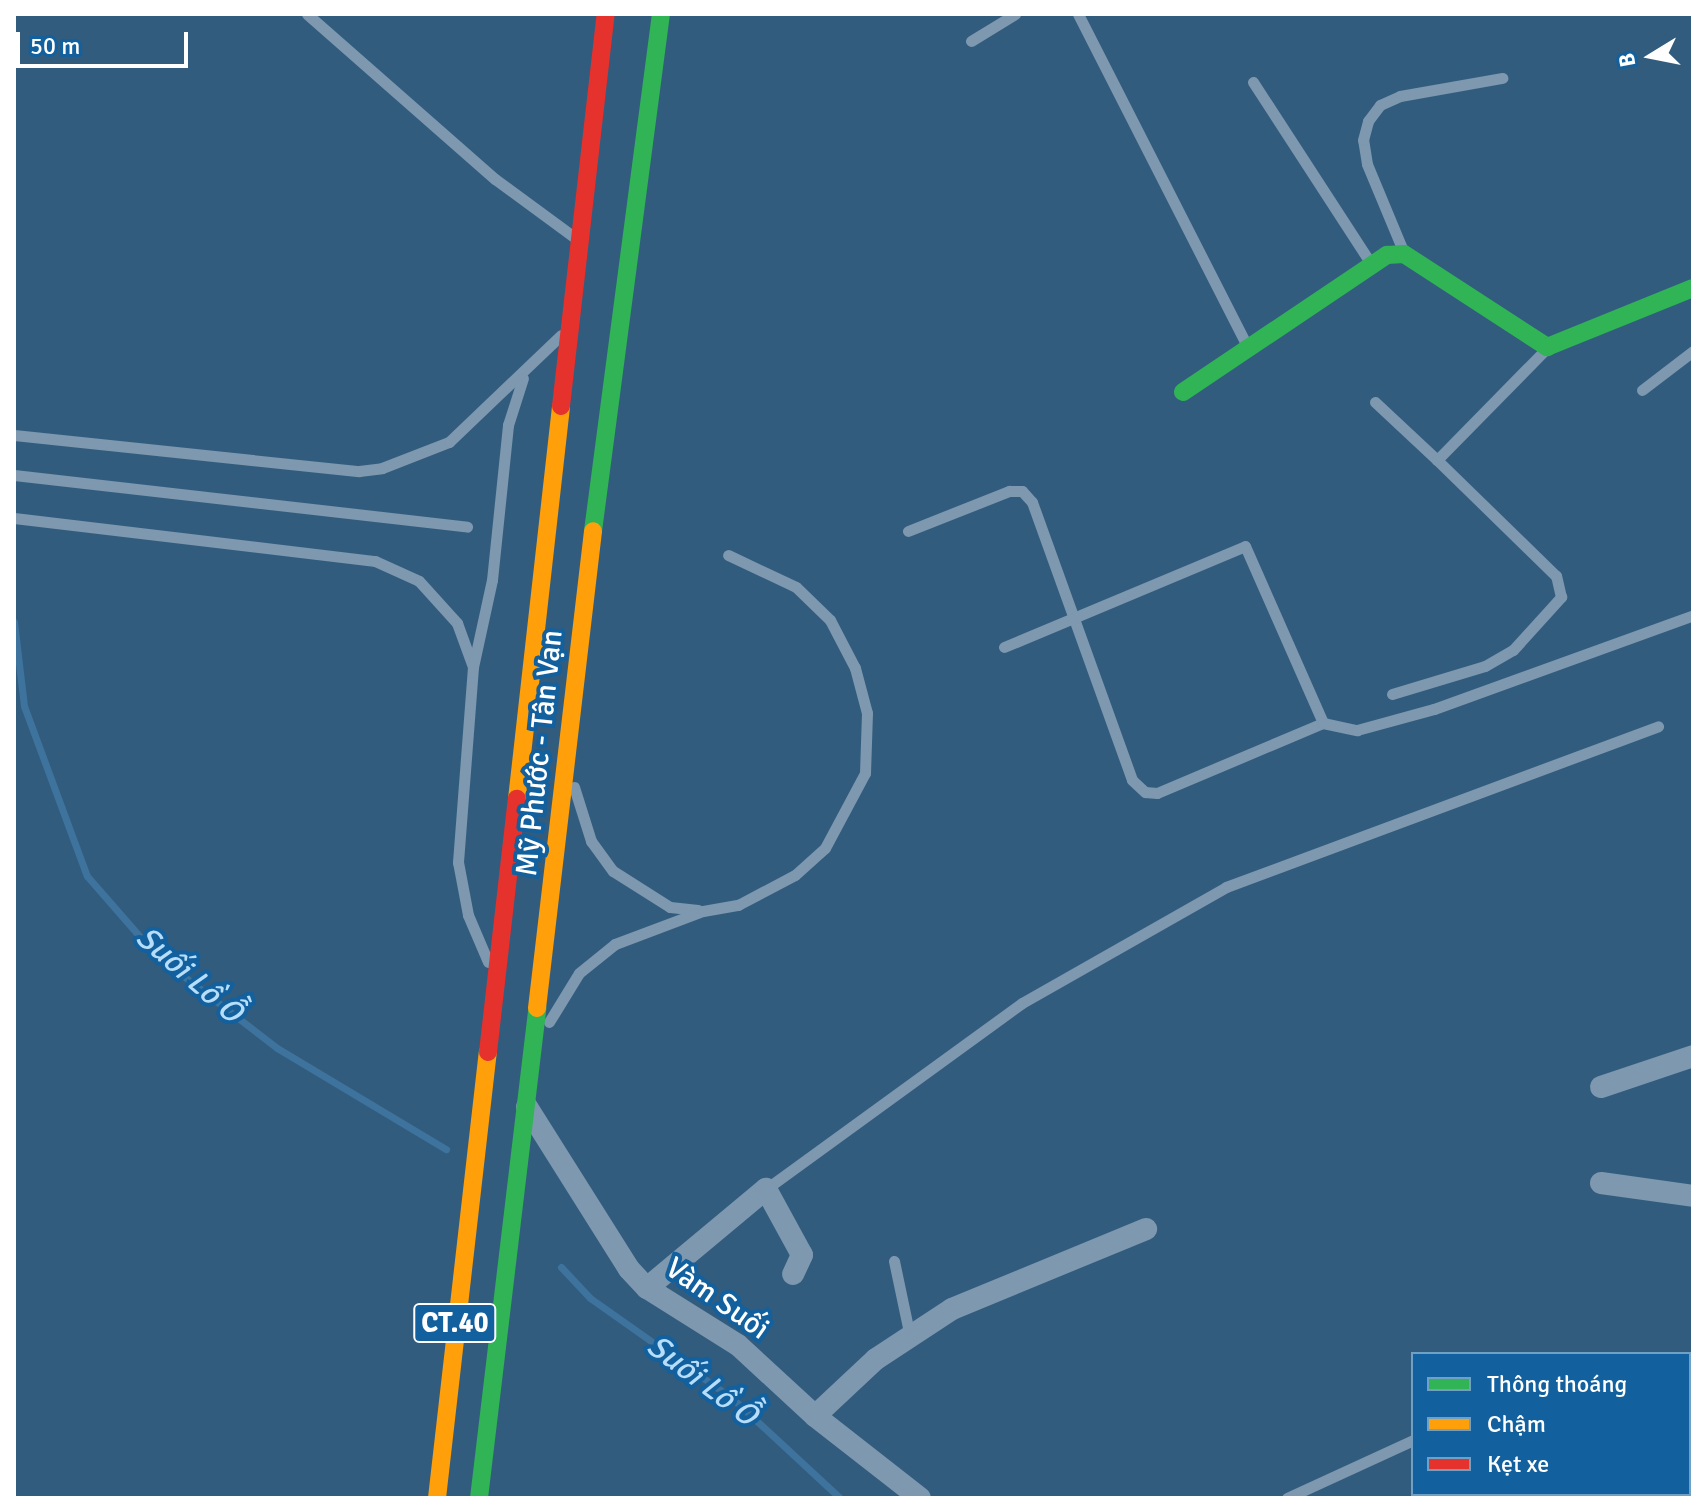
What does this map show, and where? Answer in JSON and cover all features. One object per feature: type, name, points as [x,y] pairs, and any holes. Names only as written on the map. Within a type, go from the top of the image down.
[{"type":"main road","name":"Mỹ Phước - Tân Vạn","points":[[437,1498],[606,14]]},
{"type":"main road","name":"Mỹ Phước - Tân Vạn","points":[[479,1498],[621,295],[661,14]]},
{"type":"main road","points":[[1183,392],[1370,262],[1404,254],[1547,347],[1693,288]]},
{"type":"street","points":[[1601,1087],[1693,1056]]},
{"type":"street","name":"Vàm Suối","points":[[527,1107],[629,1269],[647,1288],[738,1345],[815,1416],[920,1498]]},
{"type":"street","points":[[1601,1183],[1693,1196]]},
{"type":"street","points":[[647,1288],[766,1189],[802,1255],[793,1274]]},
{"type":"street","points":[[815,1416],[876,1359],[952,1309],[1146,1229]]},
{"type":"lane","points":[[307,14],[495,179],[578,239]]},
{"type":"lane","points":[[971,41],[1015,14]]},
{"type":"lane","points":[[1078,14],[1247,345]]},
{"type":"lane","points":[[1404,254],[1367,164],[1363,140],[1368,121],[1380,105],[1400,96],[1502,78]]},
{"type":"lane","points":[[1253,82],[1370,262]]},
{"type":"lane","points":[[14,435],[359,471],[401,464],[449,442],[570,326]]},
{"type":"lane","points":[[1437,460],[1547,347]]},
{"type":"lane","points":[[1642,390],[1693,351]]},
{"type":"lane","points":[[497,981],[468,915],[458,862],[458,813],[473,667],[492,580],[508,425],[526,370]]},
{"type":"lane","points":[[1375,402],[1556,576],[1561,597],[1513,650],[1485,666],[1392,694]]},
{"type":"lane","points":[[14,475],[467,527]]},
{"type":"lane","points":[[908,531],[1009,491],[1022,491],[1032,502],[1132,780],[1145,792],[1157,793],[1323,723],[1341,730],[1377,727],[1693,615]]},
{"type":"lane","points":[[14,518],[375,561],[419,581],[457,623],[473,667]]},
{"type":"lane","points":[[1004,647],[1075,620],[1245,546],[1323,723]]},
{"type":"lane","points":[[533,1058],[555,1006],[579,973],[615,944],[703,911],[738,905],[795,875],[825,848],[865,773],[867,713],[855,668],[830,620],[796,587],[728,555]]},
{"type":"lane","points":[[766,1189],[1022,1003],[1226,887],[1658,726]]},
{"type":"lane","points":[[567,764],[591,841],[613,871],[670,907],[703,911]]},
{"type":"lane","points":[[894,1261],[910,1337]]},
{"type":"lane","points":[[1287,1498],[1411,1441]]},
{"type":"waterway","name":"Suối Lồ Ồ","points":[[14,622],[24,706],[87,876],[155,954],[277,1048],[446,1149]]},
{"type":"waterway","name":"Suối Lồ Ồ","points":[[561,1267],[590,1298],[732,1398],[840,1498]]},
{"type":"traffic: fast","points":[[593,531],[661,14]]},
{"type":"traffic: fast","points":[[1183,392],[1387,255],[1404,254],[1547,347],[1693,288]]},
{"type":"traffic: fast","points":[[479,1498],[537,1008]]},
{"type":"traffic: slow","points":[[517,799],[561,406]]},
{"type":"traffic: slow","points":[[537,1008],[593,531]]},
{"type":"traffic: slow","points":[[437,1498],[488,1052]]},
{"type":"traffic: jam","points":[[561,406],[606,14]]},
{"type":"traffic: jam","points":[[488,1052],[517,799]]}]
